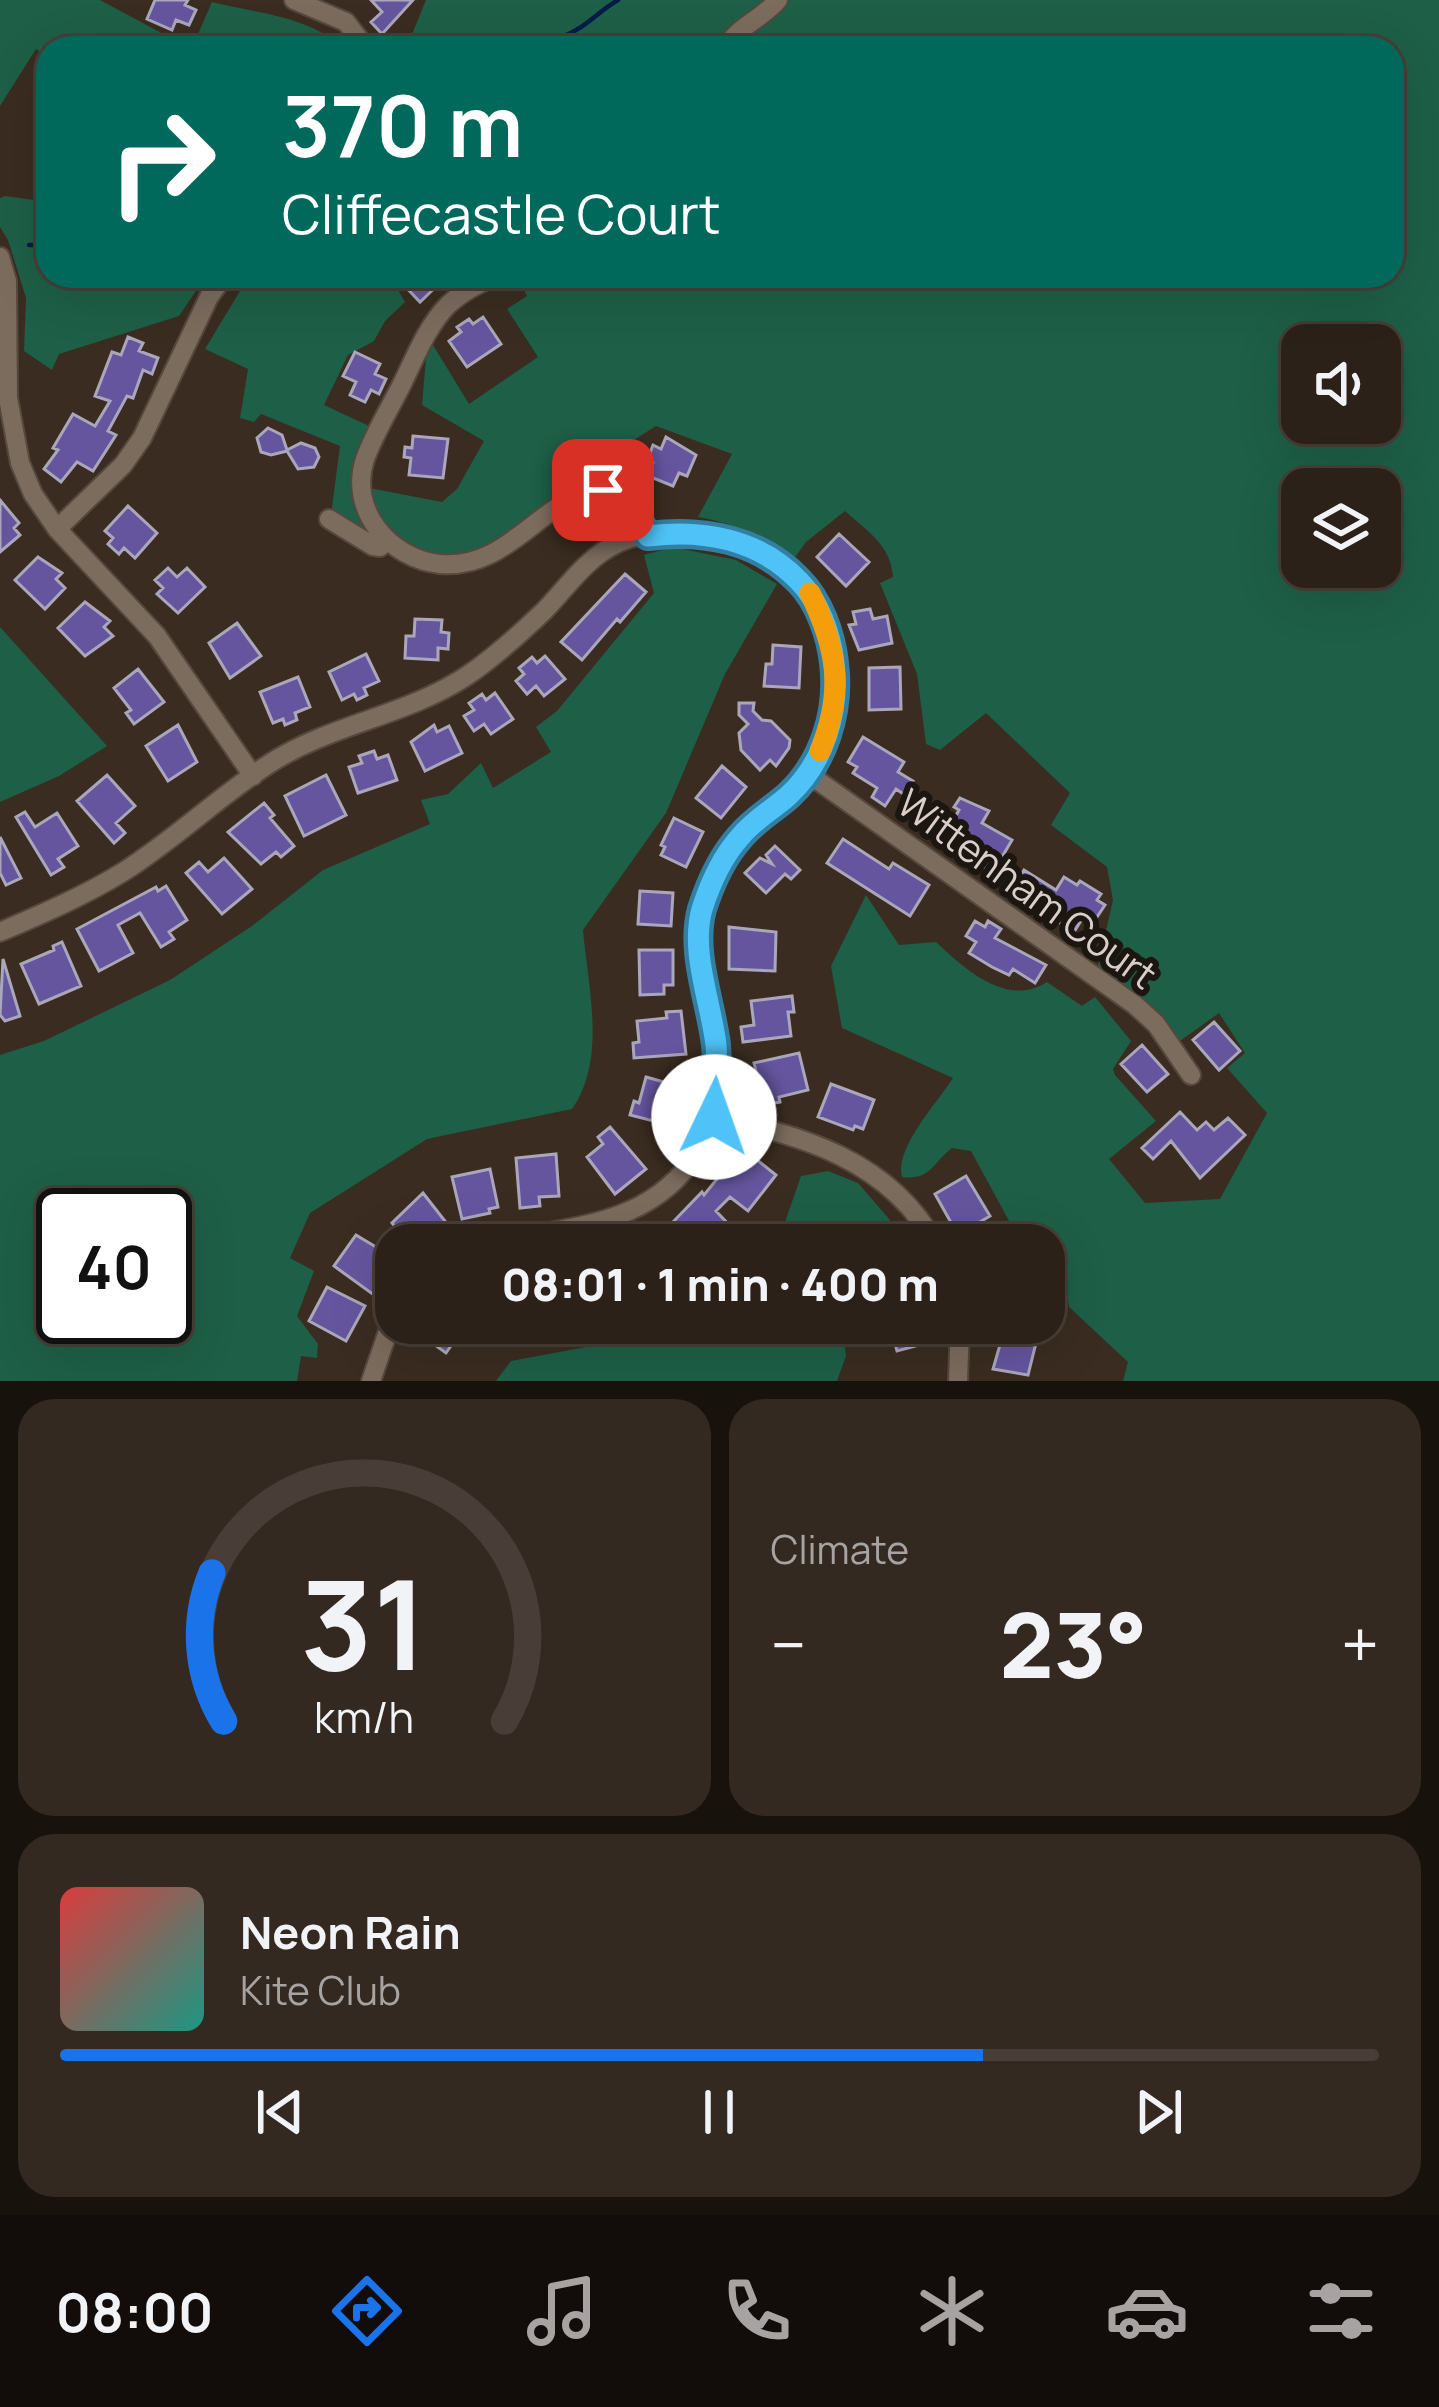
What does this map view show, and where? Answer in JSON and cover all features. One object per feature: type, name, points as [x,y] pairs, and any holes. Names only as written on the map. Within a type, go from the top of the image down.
[{"type":"street","points":[[294,0],[346,22],[357,36]]},
{"type":"street","points":[[731,36],[763,17],[778,0]]},
{"type":"street","points":[[0,257],[7,281],[5,366],[13,432],[33,494],[57,529],[157,636],[253,776]]},
{"type":"street","points":[[57,529],[123,465],[142,438],[215,288]]},
{"type":"street","points":[[473,288],[436,319],[364,460],[369,518],[399,551],[437,564],[476,561],[491,556],[576,496],[603,490],[628,503],[648,536]]},
{"type":"street","points":[[329,519],[374,546],[387,541]]},
{"type":"street","points":[[0,932],[125,871],[271,763],[316,740],[438,694],[499,652],[598,555],[620,542],[710,534],[776,562],[811,594],[832,646],[836,700],[832,720],[807,773],[729,850],[701,912],[699,942],[718,1084],[714,1117],[690,1164],[657,1199],[587,1224]]},
{"type":"street","name":"Wittenham Court","points":[[807,773],[1136,1006],[1156,1024],[1191,1075]]},
{"type":"street","points":[[714,1117],[797,1136],[852,1159],[897,1196],[919,1224]]},
{"type":"street","points":[[371,1381],[384,1344]]},
{"type":"street","points":[[958,1381],[959,1344]]},
{"type":"green space","points":[[0,0],[100,0],[167,36],[36,36],[36,49],[0,106]]},
{"type":"green space","points":[[426,0],[1439,0],[1439,1381],[1123,1381],[1128,1362],[1069,1307],[1065,1224],[1011,1224],[971,1151],[952,1148],[926,1173],[902,1177],[910,1140],[953,1078],[842,1028],[831,966],[866,895],[899,945],[936,942],[973,973],[1002,988],[1032,989],[1047,982],[1082,1006],[1095,997],[1131,1041],[1113,1069],[1115,1075],[1156,1121],[1109,1159],[1145,1203],[1220,1199],[1267,1113],[1227,1068],[1245,1053],[1219,1013],[1180,1041],[1138,996],[1098,966],[1113,900],[1107,867],[1051,825],[1070,793],[986,713],[940,750],[926,744],[917,674],[880,583],[893,577],[891,566],[876,540],[845,511],[806,542],[793,560],[749,532],[698,517],[732,454],[656,426],[634,440],[634,470],[649,479],[641,502],[610,485],[483,550],[439,554],[396,540],[376,517],[369,488],[442,502],[457,489],[484,441],[422,405],[426,358],[433,345],[469,404],[538,357],[507,309],[527,296],[523,288],[1404,288],[1404,36],[408,36]]},
{"type":"green space","points":[[212,2],[327,36],[194,36]]},
{"type":"green space","points":[[0,198],[36,200],[36,288],[198,288],[179,316],[59,354],[52,370],[24,351],[26,298],[0,227]]},
{"type":"green space","points":[[242,288],[397,288],[405,302],[385,321],[374,341],[348,355],[324,405],[369,426],[353,480],[367,536],[331,515],[340,446],[261,414],[254,422],[240,418],[248,369],[205,349]]},
{"type":"green space","points":[[673,547],[736,560],[777,584],[725,674],[666,813],[583,930],[592,1046],[583,1089],[572,1109],[427,1139],[310,1213],[290,1258],[314,1271],[297,1316],[318,1344],[317,1358],[301,1356],[297,1381],[0,1381],[0,1055],[44,1041],[170,980],[252,926],[323,870],[430,824],[421,800],[448,794],[481,763],[493,788],[551,752],[536,727],[557,711],[654,593],[644,555]]},
{"type":"green space","points":[[0,627],[107,746],[59,776],[0,802]]},
{"type":"green space","points":[[828,1171],[858,1183],[890,1220],[886,1224],[782,1224],[801,1176]]},
{"type":"green space","points":[[602,1344],[845,1344],[846,1356],[837,1381],[496,1381],[511,1361]]},
{"type":"building","points":[[155,0],[188,0],[185,5],[196,10],[189,25],[176,20],[172,30],[147,19]]},
{"type":"building","points":[[371,0],[413,0],[382,34],[371,22],[382,12]]},
{"type":"building","points":[[407,288],[435,288],[420,302]]},
{"type":"building","points":[[483,317],[501,344],[467,367],[449,341],[461,332],[457,327]]},
{"type":"building","points":[[128,337],[143,343],[139,351],[158,358],[152,374],[143,370],[133,398],[127,396],[108,431],[116,435],[93,471],[77,462],[61,482],[44,469],[58,450],[53,448],[73,414],[95,426],[110,401],[95,396],[112,352],[121,355]]},
{"type":"building","points":[[355,352],[380,364],[375,374],[386,379],[379,394],[371,390],[365,402],[350,395],[356,382],[343,376]]},
{"type":"building","points":[[268,428],[282,435],[287,450],[301,443],[315,448],[319,457],[314,467],[298,469],[287,451],[261,452],[257,438]]},
{"type":"building","points":[[413,436],[448,439],[443,478],[409,475],[411,458],[404,457],[405,447],[412,448]]},
{"type":"building","points":[[666,437],[696,455],[687,476],[679,473],[673,486],[648,476],[653,445],[661,449]]},
{"type":"building","points":[[0,500],[19,523],[14,528],[20,535],[0,552]]},
{"type":"building","points":[[128,506],[157,533],[135,558],[124,548],[119,554],[108,544],[113,538],[105,531]]},
{"type":"building","points":[[839,534],[869,562],[846,586],[817,557]]},
{"type":"building","points":[[38,557],[62,573],[56,579],[65,588],[45,609],[15,580]]},
{"type":"building","points":[[168,568],[177,577],[187,568],[205,587],[178,613],[157,594],[163,588],[155,580]]},
{"type":"building","points":[[625,574],[646,592],[582,660],[561,642]]},
{"type":"building","points":[[85,602],[110,621],[104,627],[113,636],[85,656],[58,628]]},
{"type":"building","points":[[870,609],[873,619],[887,616],[892,643],[859,650],[849,625],[856,624],[853,612]]},
{"type":"building","points":[[415,619],[442,620],[441,632],[449,633],[448,649],[438,648],[438,660],[405,658],[406,636],[414,636]]},
{"type":"building","points":[[237,623],[261,656],[230,678],[209,643]]},
{"type":"building","points":[[773,645],[801,647],[799,688],[764,686]]},
{"type":"building","points":[[366,654],[379,681],[364,688],[367,695],[342,700],[329,672]]},
{"type":"building","points":[[545,656],[565,679],[544,696],[536,686],[527,694],[516,681],[524,674],[519,668],[532,657],[537,663]]},
{"type":"building","points":[[900,667],[901,709],[869,710],[869,668]]},
{"type":"building","points":[[138,669],[164,702],[134,724],[126,713],[131,710],[114,688]]},
{"type":"building","points":[[298,677],[310,707],[295,713],[297,720],[273,723],[260,692]]},
{"type":"building","points":[[495,693],[513,719],[491,734],[484,724],[474,731],[464,716],[474,710],[469,703],[482,694],[486,700]]},
{"type":"building","points":[[739,703],[754,703],[753,711],[790,740],[776,766],[770,760],[760,770],[741,750],[739,733],[748,724],[739,715]]},
{"type":"building","points":[[178,725],[197,762],[168,781],[146,746]]},
{"type":"building","points":[[434,725],[437,732],[449,726],[462,753],[425,771],[411,742]]},
{"type":"building","points":[[863,737],[904,762],[898,772],[913,781],[905,795],[896,789],[885,806],[872,797],[877,788],[853,773],[857,767],[848,762]]},
{"type":"building","points":[[374,751],[377,759],[388,755],[397,780],[358,793],[349,767],[362,763],[359,756]]},
{"type":"building","points":[[722,766],[746,787],[721,818],[696,798]]},
{"type":"building","points":[[107,775],[135,806],[116,823],[125,833],[114,843],[77,801]]},
{"type":"building","points":[[326,775],[346,815],[304,836],[285,796]]},
{"type":"building","points":[[960,798],[989,811],[982,823],[1012,840],[992,874],[961,848],[957,855],[942,846],[954,825],[959,810],[954,807]]},
{"type":"building","points":[[264,803],[274,815],[270,818],[294,846],[261,864],[228,832]]},
{"type":"building","points":[[25,812],[35,827],[57,813],[78,846],[58,859],[64,867],[51,875],[16,817]]},
{"type":"building","points":[[674,818],[703,832],[686,867],[661,855]]},
{"type":"building","points":[[0,837],[21,878],[6,885],[0,873]]},
{"type":"building","points":[[843,839],[889,869],[893,863],[929,885],[910,916],[827,863]]},
{"type":"building","points":[[775,846],[800,870],[791,879],[785,874],[766,893],[745,873],[760,858],[772,864],[766,855]]},
{"type":"building","points":[[224,858],[252,889],[222,914],[186,873],[199,862],[208,872]]},
{"type":"building","points":[[1024,870],[1056,890],[1064,877],[1077,885],[1080,881],[1101,894],[1097,900],[1105,905],[1097,917],[1087,911],[1074,932],[1041,911],[1045,904],[1015,884]]},
{"type":"building","points":[[166,886],[187,920],[169,932],[174,939],[161,947],[140,913],[118,925],[133,953],[99,971],[77,929]]},
{"type":"building","points":[[640,891],[673,893],[671,926],[638,924]]},
{"type":"building","points":[[975,921],[985,927],[988,921],[1001,929],[995,938],[1046,965],[1035,983],[1013,969],[1009,975],[969,953],[976,942],[966,936]]},
{"type":"building","points":[[729,927],[776,932],[775,971],[729,969]]},
{"type":"building","points":[[62,942],[81,986],[39,1004],[21,964]]},
{"type":"building","points":[[639,950],[673,950],[673,985],[664,985],[664,994],[640,995]]},
{"type":"building","points":[[3,959],[20,1016],[5,1021],[0,1015]]},
{"type":"building","points":[[792,996],[791,1036],[743,1042],[741,1027],[754,1025],[751,1001]]},
{"type":"building","points":[[681,1011],[686,1054],[634,1058],[633,1043],[639,1042],[637,1021],[667,1018],[666,1012]]},
{"type":"building","points":[[1214,1022],[1240,1051],[1219,1070],[1193,1040]]},
{"type":"building","points":[[1142,1045],[1168,1074],[1147,1092],[1121,1064]]},
{"type":"building","points":[[799,1053],[808,1090],[764,1105],[754,1063]]},
{"type":"building","points":[[646,1077],[693,1090],[689,1104],[676,1100],[669,1125],[630,1115],[634,1101],[639,1103]]},
{"type":"building","points":[[831,1084],[874,1100],[863,1129],[818,1117]]},
{"type":"building","points":[[1180,1112],[1197,1130],[1206,1122],[1214,1130],[1228,1118],[1245,1135],[1200,1178],[1171,1141],[1153,1159],[1142,1148]]},
{"type":"building","points":[[610,1127],[646,1169],[615,1194],[587,1157],[603,1144],[598,1137]]},
{"type":"building","points":[[742,1148],[776,1175],[748,1211],[730,1197],[716,1211],[728,1224],[671,1224],[702,1192],[704,1195]]},
{"type":"building","points":[[556,1154],[559,1196],[539,1197],[540,1206],[520,1208],[516,1158]]},
{"type":"building","points":[[490,1169],[498,1207],[462,1219],[452,1177]]},
{"type":"building","points":[[966,1176],[990,1216],[977,1224],[952,1224],[935,1194]]},
{"type":"building","points":[[423,1193],[447,1224],[393,1224]]},
{"type":"building","points":[[356,1235],[375,1246],[375,1294],[374,1295],[334,1266]]},
{"type":"building","points":[[327,1287],[365,1306],[346,1341],[309,1321]]},
{"type":"building","points":[[895,1344],[923,1344],[897,1351]]},
{"type":"building","points":[[1000,1344],[1036,1344],[1028,1375],[993,1369]]},
{"type":"waterway","points":[[563,36],[618,0]]},
{"type":"waterway","points":[[29,245],[36,245]]},
{"type":"slow traffic","points":[[810,593],[832,646],[836,671],[832,720],[820,751]]},
{"type":"route","points":[[603,490],[628,503],[648,536],[710,534],[776,562],[811,594],[832,646],[836,700],[819,754],[788,796],[729,850],[701,912],[699,942],[716,1046],[714,1117]]}]
